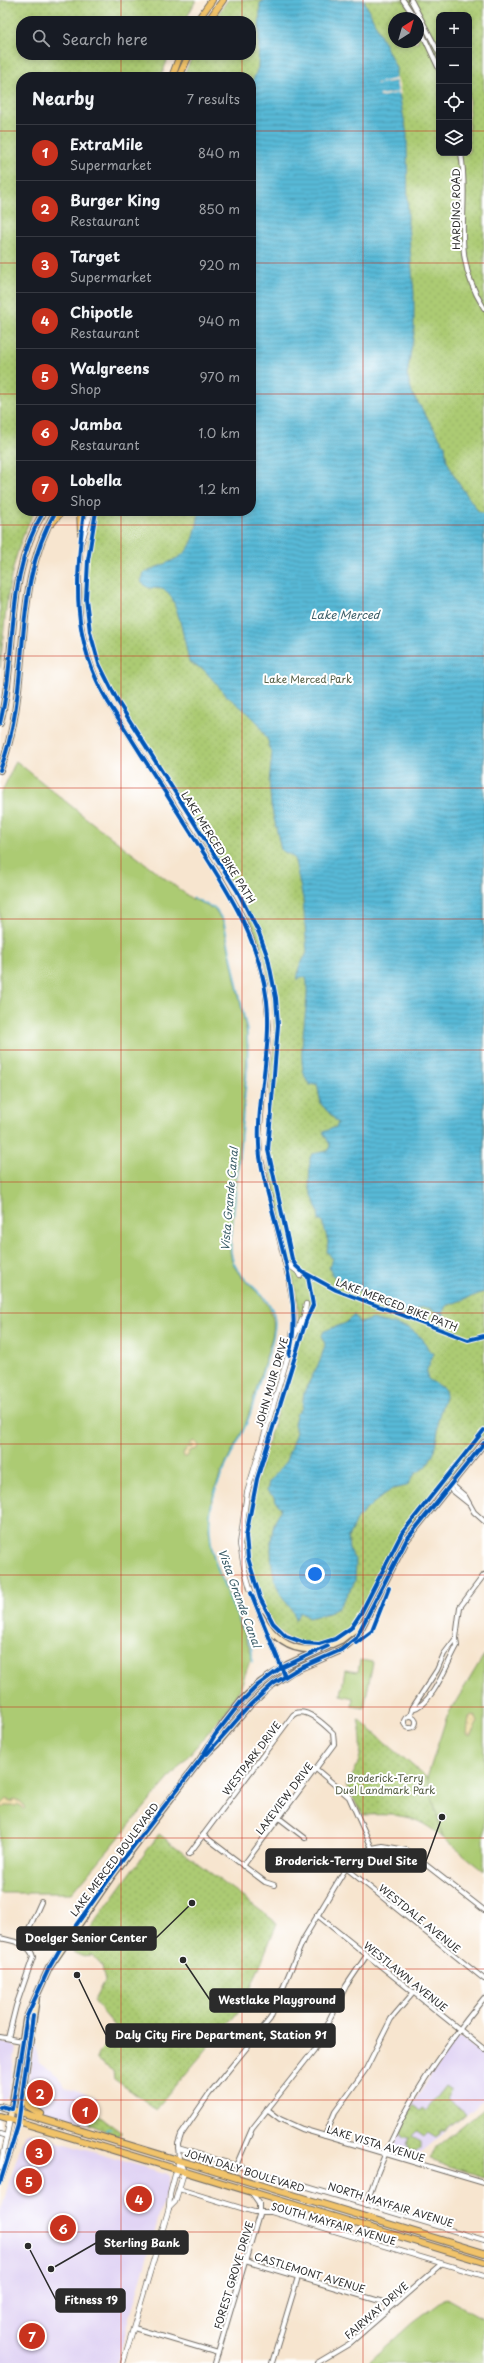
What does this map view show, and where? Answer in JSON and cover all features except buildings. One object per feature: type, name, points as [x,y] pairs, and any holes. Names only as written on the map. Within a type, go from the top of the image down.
[{"type":"main road","points":[[201,16],[212,0]]},
{"type":"main road","points":[[211,16],[222,0]]},
{"type":"main road","points":[[174,72],[178,60]]},
{"type":"main road","points":[[181,72],[186,60]]},
{"type":"main road","points":[[0,723],[17,579],[30,537],[41,516]]},
{"type":"main road","points":[[0,770],[9,743],[17,708],[31,577],[45,532],[53,516]]},
{"type":"main road","points":[[45,532],[58,516]]},
{"type":"main road","points":[[80,516],[81,533]]},
{"type":"main road","name":"LAKE MERCED BOULEVARD","points":[[200,1760],[217,1744],[254,1701],[285,1676],[346,1648],[359,1634],[404,1543],[484,1443]]},
{"type":"main road","points":[[261,1616],[273,1634],[288,1645],[304,1650],[325,1648]]},
{"type":"main road","name":"LAKE MERCED BOULEVARD","points":[[10,2119],[28,2012],[38,1994],[48,1968],[122,1861],[200,1760],[215,1735],[240,1703],[258,1685],[281,1668],[343,1639],[364,1622]]},
{"type":"main road","name":"LAKE MERCED BOULEVARD","points":[[18,2122],[31,2026],[38,1994]]},
{"type":"main road","points":[[28,2050],[22,2041],[31,2026]]},
{"type":"main road","points":[[23,2092],[26,2102],[34,2111],[74,2124],[83,2130]]},
{"type":"main road","name":"JOHN DALY BOULEVARD","points":[[0,2106],[484,2253]]},
{"type":"main road","name":"JOHN DALY BOULEVARD","points":[[0,2116],[484,2262]]},
{"type":"street","points":[[403,0],[411,12]]},
{"type":"street","points":[[411,0],[437,48]]},
{"type":"street","points":[[424,37],[436,63]]},
{"type":"street","name":"HARDING ROAD","points":[[461,156],[464,180],[463,257],[469,278],[484,308]]},
{"type":"street","name":"JOHN MUIR DRIVE","points":[[82,542],[81,533],[83,516]]},
{"type":"street","name":"JOHN MUIR DRIVE","points":[[90,516],[82,542],[78,569],[78,608],[84,642],[93,672],[111,707],[233,900],[252,937],[266,994],[269,1028],[259,1136],[260,1155],[294,1310],[292,1342],[251,1477],[240,1527],[240,1544],[244,1567],[261,1616],[285,1676]]},
{"type":"street","points":[[284,1261],[298,1272],[300,1276]]},
{"type":"street","points":[[292,1342],[304,1316],[306,1304]]},
{"type":"street","points":[[449,1485],[484,1521]]},
{"type":"street","points":[[412,1709],[422,1706],[433,1692],[456,1646],[460,1606],[484,1575]]},
{"type":"street","points":[[410,1716],[412,1709],[437,1670],[444,1654],[456,1638]]},
{"type":"street","name":"WESTPARK DRIVE","points":[[189,1854],[295,1713],[299,1711],[308,1713],[331,1731],[335,1738]]},
{"type":"street","name":"LAKEVIEW DRIVE","points":[[243,1866],[333,1746],[335,1738]]},
{"type":"street","points":[[316,1769],[349,1797],[372,1848]]},
{"type":"street","points":[[279,1818],[305,1838]]},
{"type":"street","points":[[203,1835],[265,1882],[274,1885]]},
{"type":"street","points":[[123,2363],[169,2208],[170,2194],[179,2160],[178,2148],[181,2135],[202,2103],[270,2019],[304,1938],[346,1868],[357,1855],[372,1848],[395,1846],[412,1853],[484,1910]]},
{"type":"street","name":"WESTDALE AVENUE","points":[[346,1868],[484,1980]]},
{"type":"street","points":[[22,1944],[41,1902]]},
{"type":"street","name":"WESTLAWN AVENUE","points":[[317,1915],[484,2049]]},
{"type":"street","points":[[0,1938],[22,1944],[30,1950],[32,1961],[16,2006],[8,2038]]},
{"type":"street","points":[[236,2166],[248,2135],[314,2050],[346,1986],[367,1955]]},
{"type":"street","points":[[324,2136],[336,2112],[366,2069],[391,2019],[414,1992]]},
{"type":"street","points":[[366,2205],[385,2154],[411,2099],[436,2059],[484,1998]]},
{"type":"street","points":[[0,2036],[22,2041]]},
{"type":"street","name":"LAKE VISTA AVENUE","points":[[267,2109],[294,2126],[484,2183]]},
{"type":"street","name":"LAKE MERCED BOULEVARD","points":[[0,2168],[10,2119]]},
{"type":"street","name":"LAKE MERCED BOULEVARD","points":[[0,2183],[11,2151],[18,2122]]},
{"type":"street","points":[[0,2134],[6,2136]]},
{"type":"street","name":"NORTH MAYFAIR AVENUE","points":[[178,2148],[484,2240]]},
{"type":"street","points":[[169,2208],[175,2202],[184,2172],[179,2160]]},
{"type":"street","name":"SOUTH MAYFAIR AVENUE","points":[[179,2189],[260,2213],[271,2212],[484,2276]]},
{"type":"street","name":"FOREST GROVE DRIVE","points":[[215,2363],[260,2213],[259,2203],[252,2193]]},
{"type":"street","name":"CASTLEMONT AVENUE","points":[[245,2261],[393,2305]]},
{"type":"street","name":"FAIRWAY DRIVE","points":[[317,2363],[349,2344],[441,2264]]},
{"type":"street","points":[[272,2363],[298,2277]]},
{"type":"street","points":[[134,2328],[218,2353]]},
{"type":"shaded area","points":[[456,2038],[462,2038],[484,2056],[484,2099],[417,2156],[396,2149],[394,2145],[412,2105]]},
{"type":"shaded area","points":[[34,2039],[39,2062],[59,2076],[64,2086],[97,2098],[89,2124],[38,2109],[30,2102],[28,2091]]},
{"type":"shaded area","points":[[0,2042],[13,2045],[16,2049],[8,2095],[5,2100],[1,2101]]},
{"type":"shaded area","points":[[28,2133],[167,2174],[170,2178],[117,2363],[0,2363],[0,2212],[24,2135]]},
{"type":"green space","points":[[0,0],[196,0],[188,16],[16,16],[16,60],[167,60],[163,72],[16,72],[16,516],[33,516],[26,530],[13,568],[6,608],[0,668]]},
{"type":"green space","name":"Lake Merced","points":[[228,0],[484,0],[484,1434],[403,1534],[359,1619],[352,1629],[342,1637],[324,1644],[309,1646],[292,1642],[273,1625],[259,1600],[247,1558],[245,1536],[247,1520],[259,1470],[296,1351],[299,1328],[298,1303],[265,1145],[275,1036],[272,993],[263,951],[243,904],[104,680],[90,637],[85,597],[87,556],[93,516],[256,516],[256,72],[185,72],[191,60],[256,60],[256,16],[217,16]]},
{"type":"green space","points":[[16,761],[86,818],[192,899],[213,908],[223,922],[246,1030],[248,1046],[230,1252],[234,1265],[240,1275],[264,1300],[270,1310],[273,1322],[272,1337],[245,1426],[220,1475],[211,1502],[209,1530],[213,1556],[252,1655],[240,1689],[222,1716],[72,1893],[0,1893],[0,796]]},
{"type":"green space","points":[[484,1655],[484,1871],[443,1838],[427,1778],[447,1716]]},
{"type":"green space","points":[[360,1660],[373,1662],[364,1708],[352,1706],[353,1698],[341,1695],[345,1670],[358,1672]]},
{"type":"green space","name":"Broderick-Terry Duel Landmark Park","points":[[358,1719],[427,1778],[443,1838],[424,1824],[406,1817],[363,1815],[346,1786],[355,1769],[360,1754],[361,1738]]},
{"type":"green space","points":[[159,1834],[277,1923],[244,2005],[156,2109],[114,2079],[113,2071],[97,2060],[99,2051],[114,2039],[119,2031],[94,2001],[105,1981],[102,1966],[92,1955],[81,1956],[73,1952]]},
{"type":"green space","points":[[445,2086],[451,2090],[446,2098],[466,2114],[445,2131],[439,2131],[441,2133],[436,2137],[428,2132],[424,2136],[417,2131],[412,2136],[421,2141],[421,2148],[416,2152],[409,2150],[406,2144],[409,2138],[403,2137],[400,2131],[413,2105],[420,2111],[423,2108],[426,2110]]},
{"type":"green space","points":[[484,2108],[484,2177],[430,2160],[436,2147]]},
{"type":"green space","points":[[93,2112],[122,2133],[117,2136],[89,2124]]},
{"type":"green space","points":[[446,2298],[484,2319],[484,2363],[368,2363],[412,2323]]},
{"type":"sand","points":[[194,1441],[198,1444],[197,1449],[190,1451],[187,1457],[184,1457],[183,1454],[187,1447],[192,1448],[194,1446],[189,1444]]},
{"type":"sand","points":[[472,1715],[475,1716],[478,1722],[470,1736],[467,1734],[469,1717]]},
{"type":"sand","points":[[7,1799],[12,1803],[13,1799],[20,1801],[25,1808],[23,1809],[18,1804],[16,1806],[6,1806],[2,1809],[1,1805]]},
{"type":"water","name":"Lake Merced","points":[[264,0],[364,0],[396,68],[396,79],[407,134],[408,224],[414,293],[414,333],[407,375],[413,395],[445,446],[447,461],[457,481],[478,511],[484,514],[484,1292],[446,1306],[443,1312],[447,1321],[431,1309],[423,1307],[419,1308],[414,1316],[378,1302],[332,1275],[329,1267],[333,1259],[327,1252],[328,1241],[322,1221],[319,1221],[318,1212],[309,1186],[310,1158],[312,1154],[328,1151],[330,1145],[323,1132],[336,1127],[338,1123],[321,1104],[317,1084],[310,1085],[305,1076],[302,1064],[307,988],[306,977],[300,977],[297,982],[299,967],[307,953],[303,899],[295,861],[292,856],[281,850],[271,805],[269,781],[272,756],[268,741],[258,723],[248,713],[227,696],[204,670],[189,662],[177,612],[170,595],[162,589],[148,587],[141,582],[144,573],[177,558],[184,553],[189,547],[193,538],[197,527],[198,516],[256,516],[256,72],[258,67],[260,3]]},
{"type":"water","points":[[354,1315],[361,1323],[372,1319],[409,1328],[422,1338],[429,1350],[434,1353],[426,1372],[428,1379],[444,1389],[446,1393],[438,1419],[438,1431],[434,1452],[427,1466],[415,1474],[407,1486],[392,1489],[371,1505],[356,1520],[348,1538],[349,1550],[356,1561],[355,1582],[338,1608],[329,1613],[308,1618],[305,1614],[300,1612],[295,1620],[292,1610],[278,1589],[275,1579],[271,1557],[271,1546],[274,1525],[281,1509],[273,1496],[267,1491],[269,1482],[286,1461],[296,1432],[294,1424],[296,1415],[302,1408],[304,1392],[320,1361],[325,1345],[322,1335],[324,1331],[346,1323]]},
{"type":"pier","points":[[397,77],[401,95],[398,93],[380,97],[380,95],[398,92],[396,81],[377,83],[395,79]]},
{"type":"waterway","name":"Vista Grande Canal","points":[[193,898],[214,907],[224,922],[247,1030],[248,1064],[231,1241],[232,1256],[236,1268],[243,1277],[268,1302],[273,1312],[275,1325],[271,1346],[247,1423],[220,1478],[215,1491],[210,1517],[210,1531],[215,1562],[226,1592],[252,1650],[252,1662]]},
{"type":"waterway","points":[[106,2131],[107,2128],[111,2129]]},
{"type":"cycle path","points":[[0,723],[9,669],[17,588],[31,536],[41,516]]},
{"type":"cycle path","points":[[0,770],[10,738],[16,705],[26,605],[32,573],[41,541],[54,516]]},
{"type":"cycle path","points":[[83,516],[78,585],[82,633],[87,656],[96,679],[108,702],[215,871],[238,911],[248,932],[263,977],[267,1001],[268,1021],[259,1124],[259,1144],[266,1186],[290,1284],[293,1309],[293,1333],[289,1355]]},
{"type":"cycle path","name":"LAKE MERCED BIKE PATH","points":[[95,516],[88,560],[86,599],[90,632],[99,664],[118,702],[238,892],[259,933],[268,958],[276,998],[278,1025],[268,1150],[292,1259],[296,1266],[308,1277],[313,1305],[306,1321],[257,1479],[246,1536],[248,1558],[260,1598],[273,1623],[286,1636],[305,1643],[319,1644],[335,1639],[351,1628],[361,1613],[402,1533],[484,1430]]},
{"type":"cycle path","name":"LAKE MERCED BIKE PATH","points":[[305,1273],[336,1290],[468,1340],[484,1336]]},
{"type":"cycle path","points":[[207,1754],[250,1705],[273,1684],[296,1670],[341,1650],[356,1638],[407,1539],[484,1443]]},
{"type":"cycle path","points":[[356,1643],[372,1631],[389,1588]]},
{"type":"cycle path","points":[[251,1593],[285,1676]]},
{"type":"cycle path","points":[[0,2106],[12,2109],[27,2016],[49,1968],[64,1942],[122,1861],[200,1760],[215,1735],[240,1703],[258,1685],[281,1668],[328,1646]]},
{"type":"cycle path","points":[[0,2183],[18,2125],[33,2016]]},
{"type":"place","name":"Broderick-Terry Duel Site","points":[[442,1817]]},
{"type":"place","name":"Doelger Senior Center","points":[[192,1903]]},
{"type":"place","name":"Westlake Playground","points":[[183,1960]]},
{"type":"place","name":"Daly City Fire Department, Station 91","points":[[77,1975]]},
{"type":"place","name":"Burger King","points":[[40,2093]]},
{"type":"place","name":"ExtraMile","points":[[85,2111]]},
{"type":"place","name":"Target","points":[[39,2152]]},
{"type":"place","name":"Walgreens","points":[[29,2181]]},
{"type":"place","name":"Chipotle","points":[[139,2199]]},
{"type":"place","name":"Jamba","points":[[63,2228]]},
{"type":"place","name":"Fitness 19","points":[[28,2246]]},
{"type":"place","name":"Sterling Bank","points":[[51,2269]]},
{"type":"place","name":"Lobella","points":[[32,2336]]},
{"type":"park label","name":"Lake Merced Park","points":[[308,678]]}]
